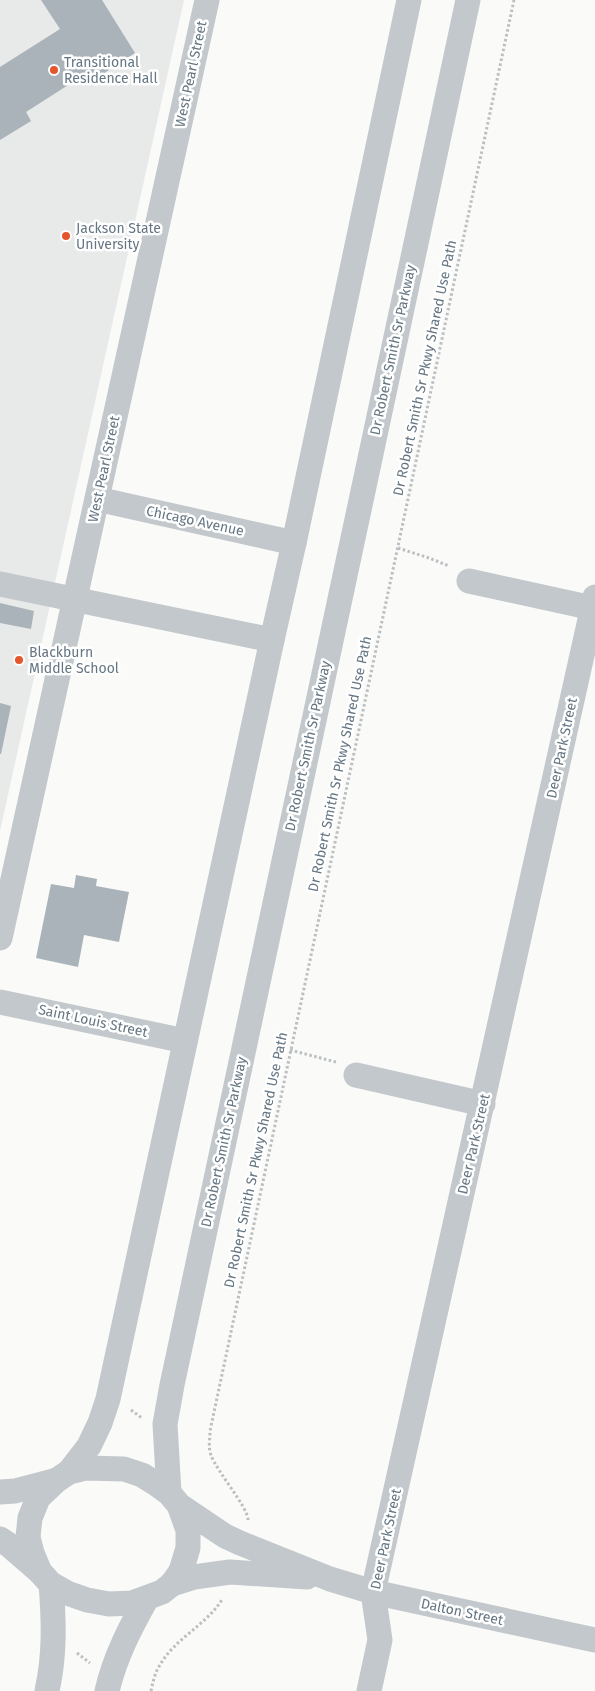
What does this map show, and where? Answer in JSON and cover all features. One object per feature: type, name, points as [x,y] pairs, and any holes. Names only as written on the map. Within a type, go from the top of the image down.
[{"type":"street","name":"West Pearl Street","points":[[0,938],[207,0]]},
{"type":"street","points":[[48,1691],[54,1648],[46,1578],[32,1553],[28,1538],[30,1518],[38,1498],[63,1476],[89,1446],[100,1423],[108,1399],[294,543],[409,0]]},
{"type":"street","name":"Dr Robert Smith Sr Parkway","points":[[174,1499],[165,1424],[172,1385],[468,0]]},
{"type":"street","name":"Chicago Avenue","points":[[97,500],[294,543]]},
{"type":"street","points":[[469,581],[594,603]]},
{"type":"street","points":[[0,584],[272,640]]},
{"type":"street","name":"Deer Park Street","points":[[368,1691],[380,1640],[374,1592],[594,603]]},
{"type":"street","name":"Saint Louis Street","points":[[0,1002],[185,1041]]},
{"type":"street","points":[[356,1076],[483,1104]]},
{"type":"street","points":[[0,1492],[15,1491],[85,1468],[124,1469],[142,1475],[174,1499],[188,1530],[188,1548],[182,1571],[172,1584],[162,1592],[132,1603],[109,1604],[87,1600],[67,1592],[46,1578],[9,1544],[0,1539]]},
{"type":"street","name":"Dalton Street","points":[[174,1499],[225,1536],[330,1579],[374,1592],[595,1640]]},
{"type":"street","name":"Dalton Street","points":[[172,1584],[194,1577],[230,1572],[330,1579]]},
{"type":"street","points":[[107,1691],[112,1669],[127,1633],[147,1598]]},
{"type":"path","name":"Dr Robert Smith Sr Pkwy Shared Use Path","points":[[248,1524],[249,1516],[220,1473],[210,1453],[210,1431],[514,0]]},
{"type":"path","points":[[398,548],[465,571],[469,581]]},
{"type":"path","points":[[290,1050],[352,1066],[356,1076]]},
{"type":"path","points":[[125,1405],[146,1422]]},
{"type":"path","points":[[151,1691],[160,1664],[177,1644],[210,1615],[226,1592]]},
{"type":"path","points":[[73,1650],[95,1666]]},
{"type":"shaded area","name":"Jackson State University","points":[[0,0],[184,0],[0,831]]},
{"type":"building","name":"Transitional Residence Hall","points":[[41,0],[102,0],[135,53],[92,81],[87,73],[26,112],[31,121],[0,140],[0,67],[60,29]]},
{"type":"building","points":[[0,603],[34,611],[31,629],[0,623]]},
{"type":"building","points":[[0,703],[11,706],[1,754],[0,754]]},
{"type":"building","points":[[76,875],[97,879],[96,886],[129,892],[119,942],[84,935],[78,967],[36,958],[51,884],[74,888]]},
{"type":"place","name":"Transitional Residence Hall","points":[[54,70]]},
{"type":"place","name":"Jackson State University","points":[[66,236]]},
{"type":"place","name":"Blackburn Middle School","points":[[19,660]]}]
